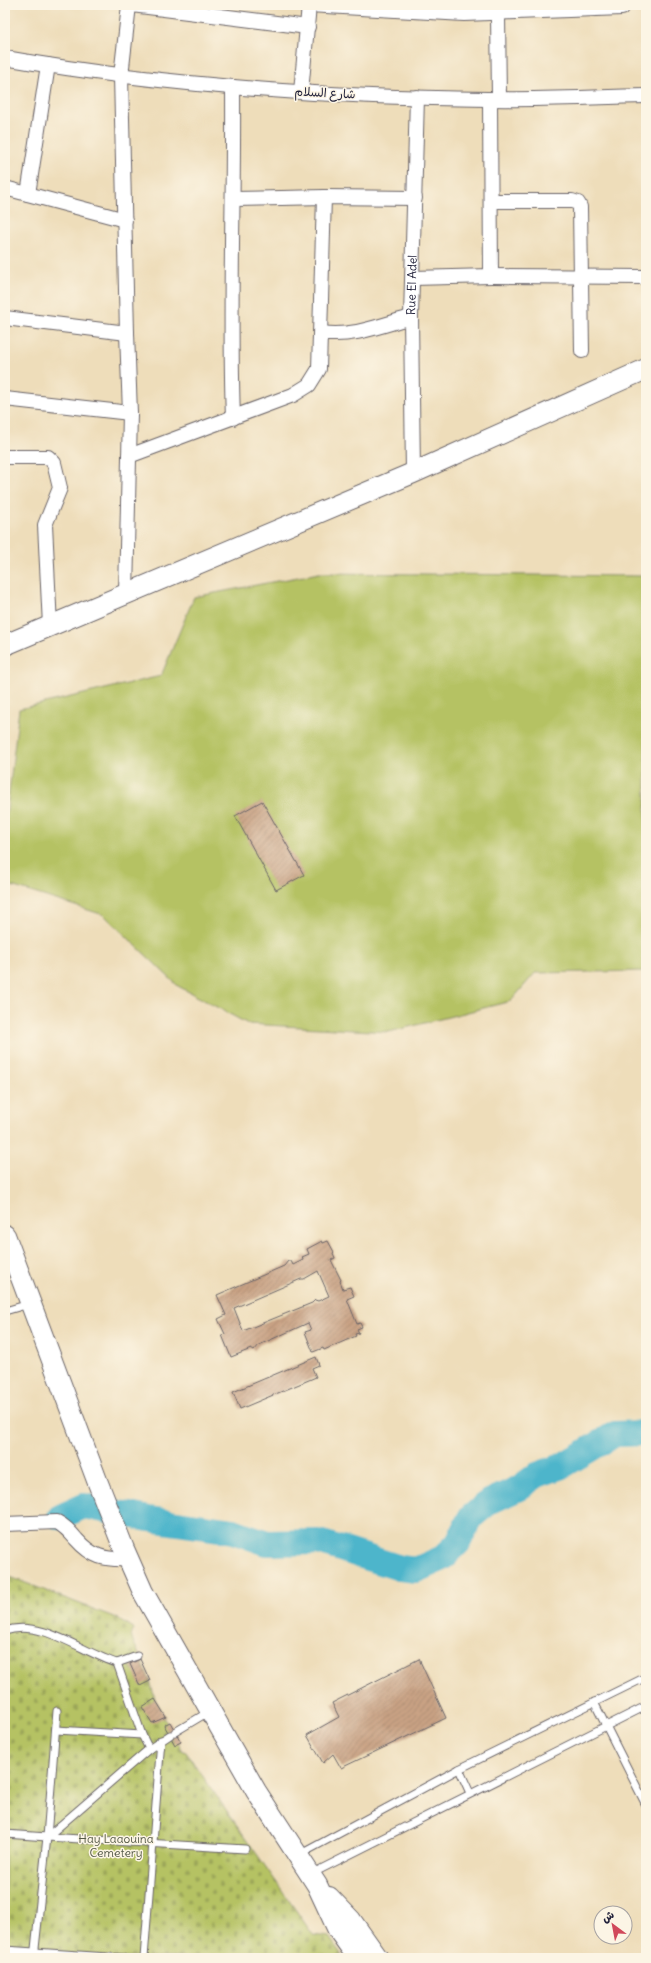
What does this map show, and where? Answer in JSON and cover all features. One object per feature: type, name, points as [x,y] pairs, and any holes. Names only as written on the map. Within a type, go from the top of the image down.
[{"type":"main road","points":[[5,645],[413,473],[646,369]]},
{"type":"main road","points":[[5,1234],[98,1483],[126,1554],[143,1592],[256,1791],[299,1855],[314,1880],[338,1930],[358,1958]]},
{"type":"main road","points":[[314,1880],[351,1920],[378,1958]]},
{"type":"street","points":[[126,594],[130,413],[121,76],[131,5],[308,27]]},
{"type":"street","points":[[301,92],[309,5],[464,9],[498,14],[622,8],[621,5]]},
{"type":"street","points":[[491,276],[491,201],[498,14]]},
{"type":"street","name":"شارع السلام","points":[[5,58],[121,76],[301,92],[416,98],[494,99],[646,96]]},
{"type":"street","points":[[28,194],[48,65]]},
{"type":"street","points":[[233,87],[234,199],[230,335],[233,418]]},
{"type":"street","name":"Rue El Adel","points":[[413,473],[411,317],[416,98]]},
{"type":"street","points":[[5,188],[125,220]]},
{"type":"street","points":[[234,199],[324,197],[414,198]]},
{"type":"street","points":[[129,456],[292,395],[309,385],[320,369],[324,197]]},
{"type":"street","points":[[491,201],[572,201],[578,203],[580,207],[582,351]]},
{"type":"street","points":[[413,278],[491,276],[646,278]]},
{"type":"street","points":[[322,333],[334,335],[351,333],[411,317]]},
{"type":"street","points":[[5,318],[127,333]]},
{"type":"street","points":[[5,400],[130,413]]},
{"type":"street","points":[[5,457],[48,457],[54,463],[60,488],[45,525],[50,626]]},
{"type":"street","points":[[5,1524],[57,1522],[64,1526],[85,1548],[100,1557],[111,1560],[126,1554]]},
{"type":"lane","points":[[5,1311],[31,1303]]},
{"type":"lane","points":[[5,1631],[12,1628],[29,1627],[42,1631],[117,1663],[137,1656]]},
{"type":"lane","points":[[117,1663],[142,1735],[149,1749]]},
{"type":"lane","points":[[299,1855],[459,1769],[646,1677]]},
{"type":"lane","points":[[594,1702],[646,1805]]},
{"type":"lane","points":[[314,1880],[470,1793],[646,1706]]},
{"type":"lane","points":[[34,1955],[48,1837],[58,1711]]},
{"type":"lane","points":[[48,1837],[149,1749],[161,1740],[210,1711]]},
{"type":"lane","points":[[56,1730],[142,1735]]},
{"type":"lane","points":[[144,1958],[161,1740]]},
{"type":"lane","points":[[459,1769],[470,1793]]},
{"type":"lane","points":[[5,1834],[245,1850]]},
{"type":"lane","points":[[5,1950],[34,1955],[123,1958]]},
{"type":"green space","points":[[319,573],[646,576],[646,971],[535,973],[511,1001],[389,1032],[248,1024],[178,986],[104,915],[5,884],[5,826],[19,709],[161,676],[194,597]]},
{"type":"green space","name":"Hay Laaouina Cemetery","points":[[5,1575],[119,1619],[134,1629],[131,1636],[150,1681],[155,1699],[183,1751],[186,1752],[313,1935],[329,1937],[344,1958],[5,1958]]},
{"type":"building","points":[[262,801],[304,875],[276,890],[235,816]]},
{"type":"building","points":[[322,1241],[323,1243],[328,1241],[334,1252],[335,1258],[331,1260],[341,1280],[343,1289],[350,1287],[354,1296],[347,1299],[357,1324],[360,1323],[362,1327],[357,1329],[359,1333],[355,1334],[356,1336],[324,1350],[323,1348],[313,1352],[305,1332],[311,1330],[308,1323],[259,1345],[254,1351],[251,1349],[231,1357],[222,1335],[225,1334],[218,1319],[226,1315],[217,1295],[284,1266],[288,1261],[291,1261],[293,1265],[303,1260],[302,1257],[309,1254],[307,1249]],"holes":[[[318,1271],[329,1296],[318,1301],[315,1300],[312,1303],[243,1331],[234,1308],[304,1279]]]},
{"type":"building","points":[[316,1357],[319,1365],[312,1368],[316,1377],[240,1409],[233,1392]]},
{"type":"building","points":[[140,1659],[150,1681],[140,1686],[130,1664]]},
{"type":"building","points":[[419,1659],[446,1718],[341,1768],[333,1754],[323,1763],[307,1735],[339,1717],[332,1703]]},
{"type":"building","points":[[155,1699],[166,1717],[152,1723],[142,1707]]},
{"type":"building","points":[[170,1722],[181,1742],[175,1745],[164,1725]]},
{"type":"waterway","points":[[60,1517],[84,1506],[149,1519],[233,1531],[267,1543],[319,1542],[400,1568],[416,1570],[443,1558],[458,1543],[470,1518],[489,1502],[519,1488],[537,1475],[562,1466],[615,1434],[646,1433]]}]
